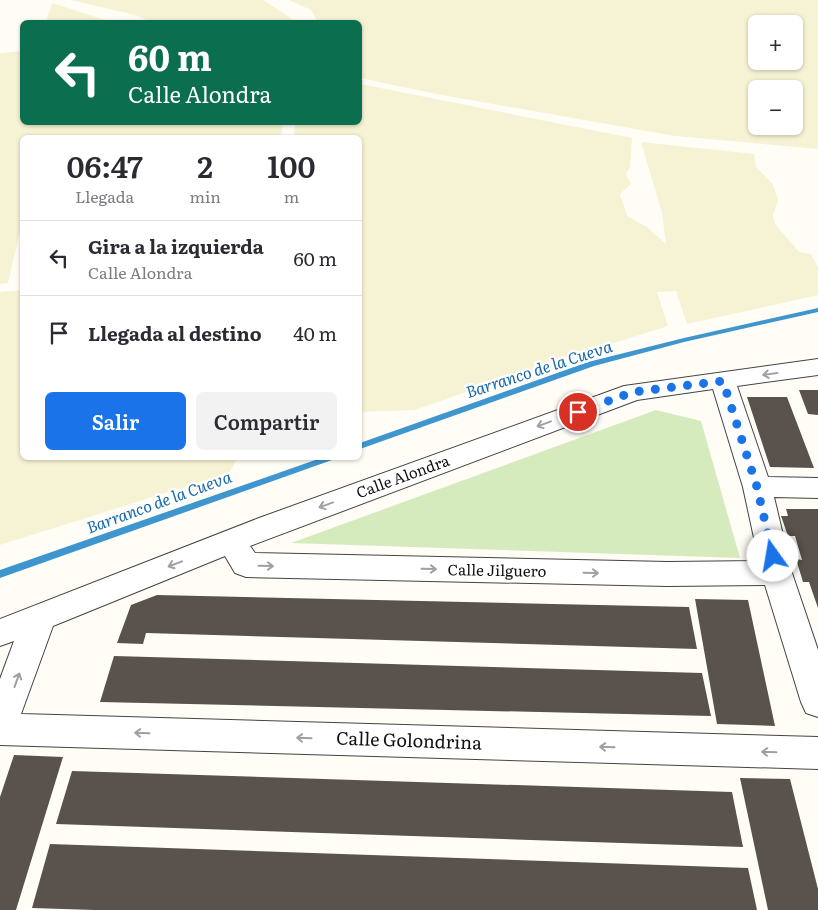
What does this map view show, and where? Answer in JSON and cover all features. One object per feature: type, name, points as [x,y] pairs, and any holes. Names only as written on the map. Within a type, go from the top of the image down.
[{"type":"street","name":"Calle Alondra","points":[[0,632],[231,542],[633,392],[818,367]]},
{"type":"street","points":[[723,381],[757,487],[777,573],[813,669],[818,702]]},
{"type":"street","points":[[757,487],[818,488]]},
{"type":"street","name":"Calle Jilguero","points":[[231,542],[246,565],[668,574],[777,573]]},
{"type":"street","points":[[0,727],[40,616]]},
{"type":"street","name":"Calle Golondrina","points":[[0,727],[818,754]]},
{"type":"shaded area","points":[[71,0],[263,0],[293,20],[147,20],[131,14]]},
{"type":"shaded area","points":[[289,0],[818,0],[818,149],[675,136],[431,93],[362,78],[362,20],[317,20],[311,10]]},
{"type":"shaded area","points":[[52,3],[106,20],[47,20]]},
{"type":"shaded area","points":[[20,51],[20,125],[283,125],[281,135],[20,135],[20,232],[8,283],[0,284],[0,53]]},
{"type":"shaded area","points":[[362,84],[632,138],[630,167],[626,174],[631,184],[620,194],[627,216],[647,227],[666,244],[662,213],[641,142],[754,154],[756,167],[773,184],[778,200],[773,216],[775,224],[799,252],[811,254],[818,267],[818,295],[687,324],[676,291],[657,292],[668,326],[534,368],[415,410],[362,412],[362,135],[294,135],[295,125],[362,125]]},
{"type":"shaded area","points":[[20,290],[20,460],[237,460],[229,473],[0,545],[0,292]]},
{"type":"green space","points":[[656,410],[701,421],[740,558],[291,543]]},
{"type":"building","points":[[799,390],[818,390],[818,415],[808,414]]},
{"type":"building","points":[[747,397],[787,397],[814,468],[770,467]]},
{"type":"building","points":[[786,509],[818,509],[818,608],[809,582],[803,582],[796,559],[802,560],[795,536],[788,536],[781,516],[788,516]]},
{"type":"building","points":[[157,595],[689,607],[697,649],[146,633],[143,644],[117,643],[131,605]]},
{"type":"building","points":[[695,599],[748,600],[775,726],[717,724]]},
{"type":"building","points":[[114,656],[702,673],[711,716],[100,702]]},
{"type":"building","points":[[14,755],[63,757],[16,910],[0,910],[0,797]]},
{"type":"building","points":[[72,771],[732,792],[743,847],[56,824]]},
{"type":"building","points":[[740,778],[790,779],[818,889],[818,910],[768,910]]},
{"type":"building","points":[[50,844],[748,868],[757,910],[94,910],[32,908]]},
{"type":"waterway","name":"Barranco de la Cueva","points":[[362,445],[591,364],[684,340],[818,310]]},
{"type":"waterway","name":"Barranco de la Cueva","points":[[0,574],[323,460]]},
{"type":"route","points":[[578,412],[633,392],[723,381],[757,487],[773,556]]}]
